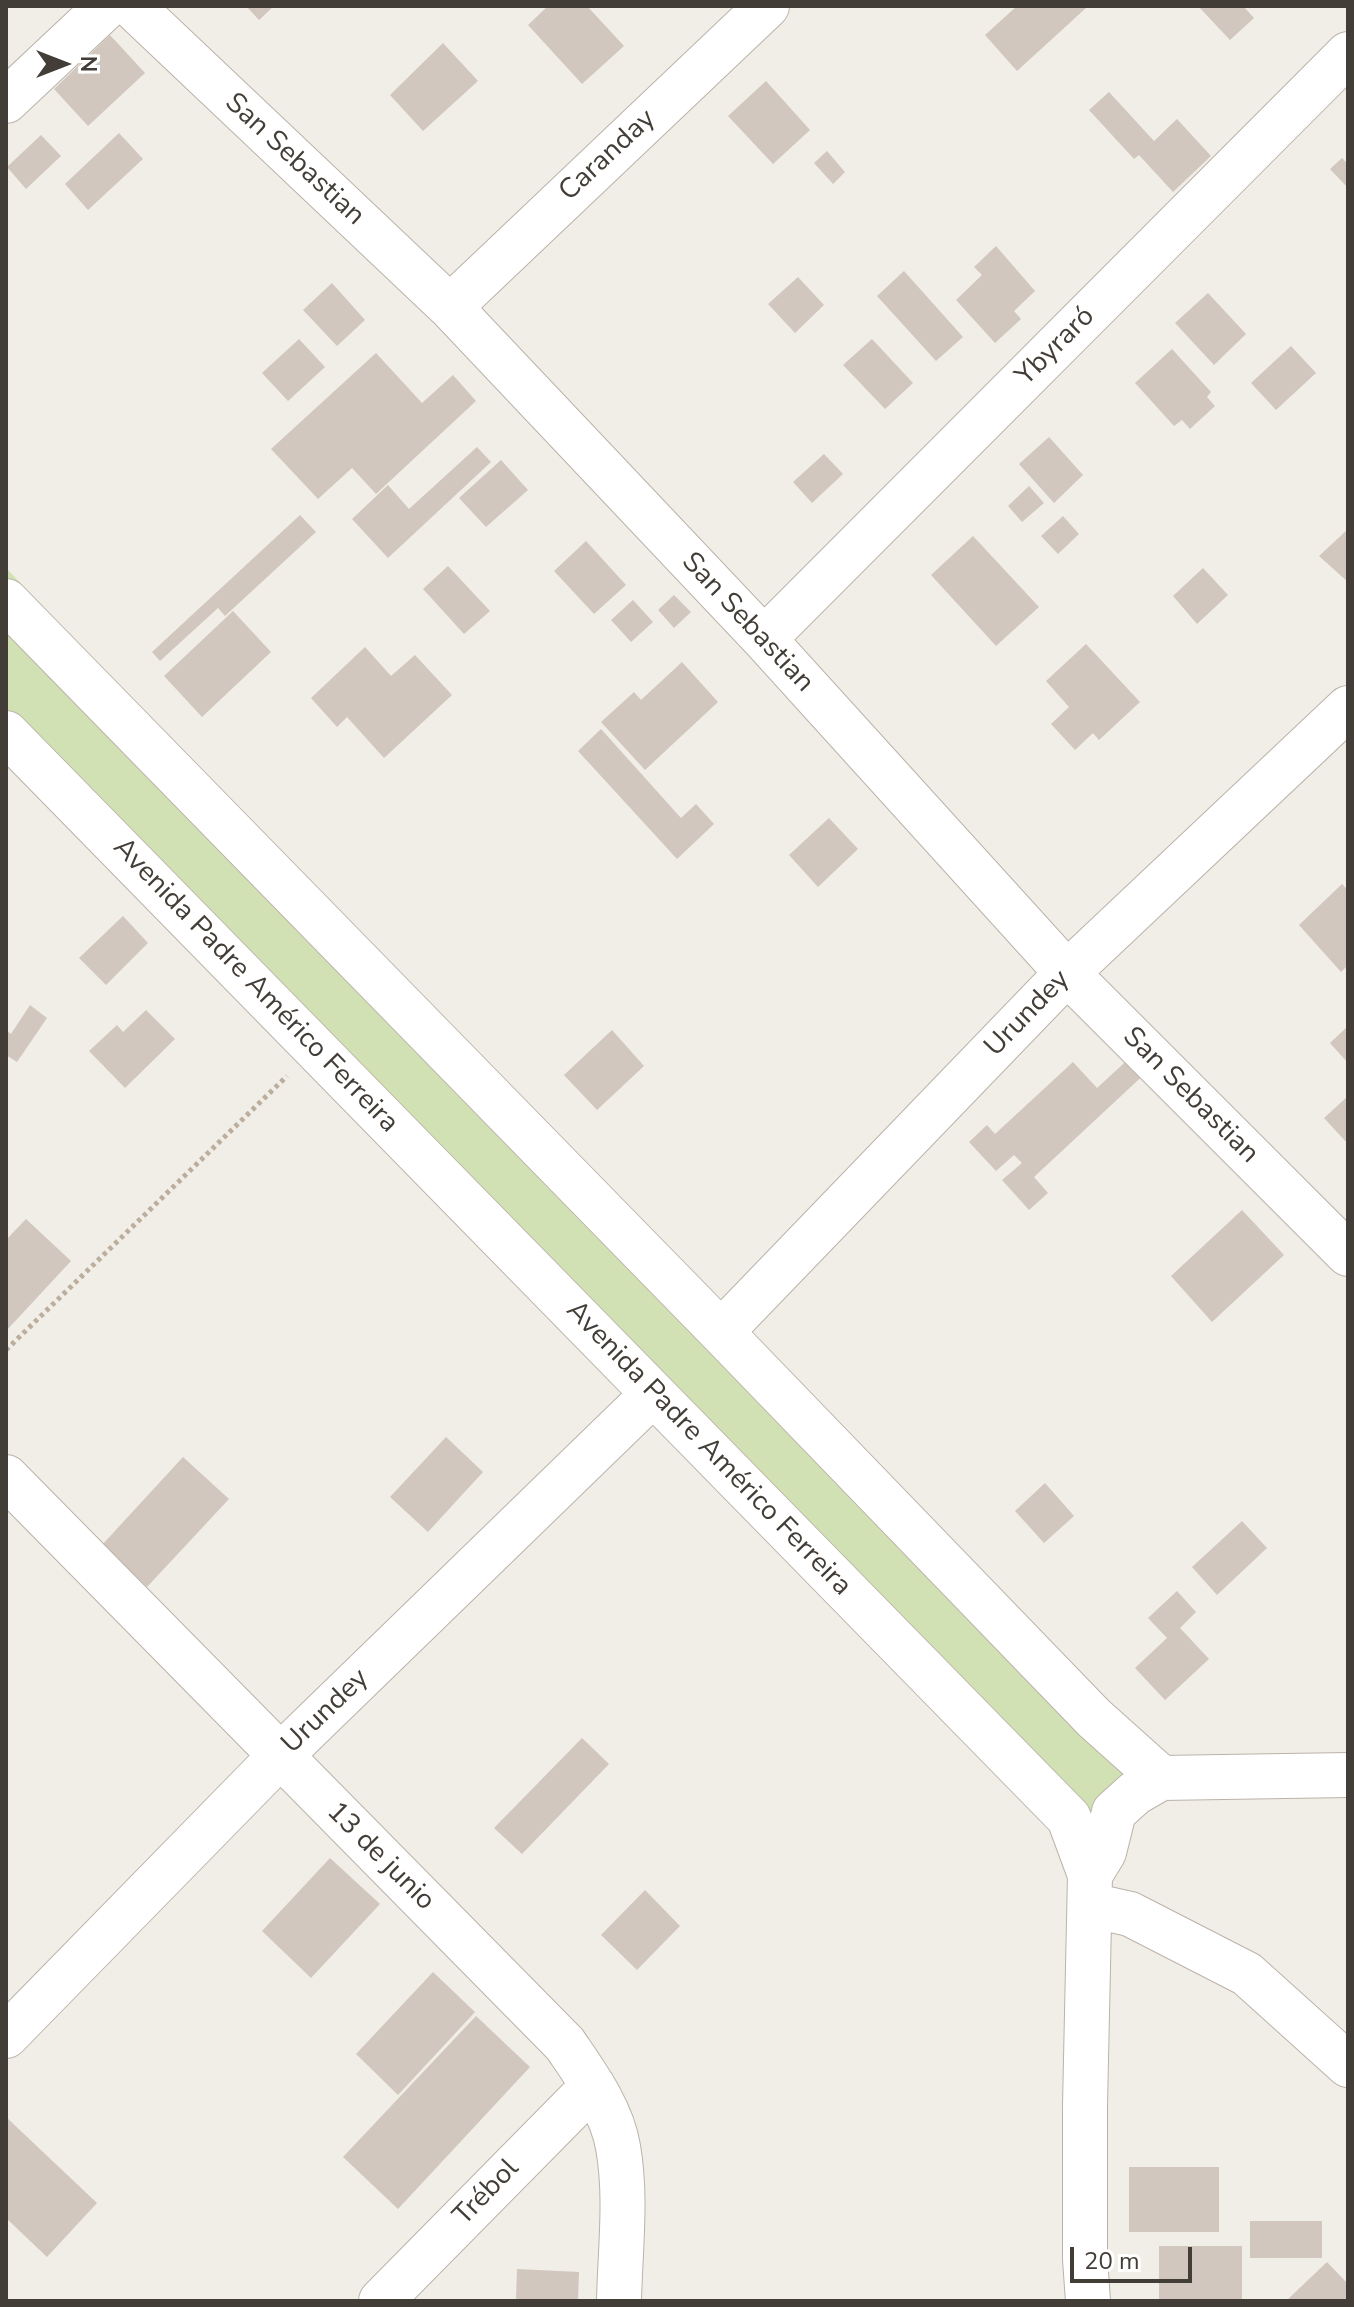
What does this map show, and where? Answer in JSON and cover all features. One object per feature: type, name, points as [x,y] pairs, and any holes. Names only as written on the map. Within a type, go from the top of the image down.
[{"type":"street","points":[[6,101],[107,6]]},
{"type":"street","name":"San Sebastian","points":[[132,6],[450,307],[764,639],[1067,973],[1348,1254]]},
{"type":"street","name":"Caranday","points":[[450,307],[767,6]]},
{"type":"street","name":"Ybyraró","points":[[764,639],[1348,54]]},
{"type":"street","points":[[6,601],[1094,1718],[1161,1778]]},
{"type":"street","name":"Urundey","points":[[721,1332],[1067,973],[1348,708]]},
{"type":"street","name":"Avenida Padre Américo Ferreira","points":[[6,733],[1069,1818],[1090,1890],[1085,2106],[1088,2301]]},
{"type":"street","name":"Urundey","points":[[6,2036],[280,1756],[653,1394]]},
{"type":"street","name":"13 de junio","points":[[6,1477],[565,2044],[593,2086],[618,2145],[622,2192],[619,2301]]},
{"type":"street","points":[[1348,1775],[1161,1778],[1135,1793],[1114,1812],[1090,1890],[1247,1974],[1348,2065]]},
{"type":"street","name":"Trébol","points":[[381,2301],[593,2086]]},
{"type":"path","points":[[6,1350],[317,1048]]},
{"type":"green space","points":[[6,568],[1135,1744],[1143,1758],[1101,1817],[1079,1815],[6,711]]},
{"type":"building","points":[[246,6],[274,6],[259,20]]},
{"type":"building","points":[[548,6],[587,6],[624,46],[582,84],[528,25]]},
{"type":"building","points":[[1017,6],[1086,8],[1017,71],[985,35]]},
{"type":"building","points":[[1198,6],[1243,6],[1254,18],[1230,40]]},
{"type":"building","points":[[110,35],[145,73],[88,126],[54,89]]},
{"type":"building","points":[[443,43],[478,81],[423,131],[390,95]]},
{"type":"building","points":[[766,81],[810,130],[773,164],[728,116]]},
{"type":"building","points":[[1109,92],[1154,141],[1177,119],[1211,156],[1173,192],[1139,155],[1134,159],[1089,110]]},
{"type":"building","points":[[119,133],[143,159],[88,210],[65,184]]},
{"type":"building","points":[[41,135],[61,156],[26,189],[7,167]]},
{"type":"building","points":[[827,151],[845,172],[833,184],[814,163]]},
{"type":"building","points":[[1342,158],[1348,164],[1348,188],[1330,169]]},
{"type":"building","points":[[996,246],[1035,291],[1014,311],[1021,319],[995,343],[956,300],[982,275],[974,267]]},
{"type":"building","points":[[904,271],[963,337],[936,361],[877,296]]},
{"type":"building","points":[[798,277],[824,305],[795,333],[768,304]]},
{"type":"building","points":[[332,283],[365,320],[337,346],[303,310]]},
{"type":"building","points":[[1208,293],[1246,334],[1214,365],[1175,323]]},
{"type":"building","points":[[299,339],[325,367],[288,401],[262,373]]},
{"type":"building","points":[[872,339],[913,383],[885,409],[843,365]]},
{"type":"building","points":[[1291,346],[1316,373],[1276,410],[1251,383]]},
{"type":"building","points":[[1172,349],[1211,392],[1207,397],[1215,406],[1190,429],[1182,420],[1174,426],[1135,383]]},
{"type":"building","points":[[376,353],[422,403],[453,375],[476,401],[376,494],[352,468],[318,499],[271,449]]},
{"type":"building","points":[[1049,437],[1083,475],[1054,503],[1019,464]]},
{"type":"building","points":[[477,447],[491,462],[388,558],[352,519],[388,485],[409,509]]},
{"type":"building","points":[[824,454],[843,474],[812,503],[793,482]]},
{"type":"building","points":[[501,460],[528,490],[486,527],[459,498]]},
{"type":"building","points":[[1029,486],[1044,503],[1022,522],[1008,506]]},
{"type":"building","points":[[300,515],[316,532],[225,616],[218,608],[160,661],[152,652]]},
{"type":"building","points":[[1063,516],[1079,534],[1058,554],[1041,536]]},
{"type":"building","points":[[1348,529],[1348,582],[1319,556]]},
{"type":"building","points":[[973,536],[1039,607],[996,646],[931,575]]},
{"type":"building","points":[[586,541],[626,585],[594,614],[554,571]]},
{"type":"building","points":[[448,566],[490,611],[464,634],[423,589]]},
{"type":"building","points":[[1203,568],[1228,595],[1197,624],[1173,596]]},
{"type":"building","points":[[674,595],[691,612],[674,628],[658,610]]},
{"type":"building","points":[[633,600],[653,622],[631,642],[611,620]]},
{"type":"building","points":[[233,611],[271,652],[202,717],[164,676]]},
{"type":"building","points":[[1086,644],[1140,702],[1099,740],[1093,733],[1075,750],[1051,724],[1069,707],[1046,681]]},
{"type":"building","points":[[365,647],[391,676],[415,655],[452,695],[384,758],[347,717],[337,727],[311,698]]},
{"type":"building","points":[[682,662],[718,702],[645,770],[601,722],[634,692],[641,700]]},
{"type":"building","points":[[601,729],[681,818],[696,804],[714,824],[677,859],[578,751]]},
{"type":"building","points":[[829,818],[858,849],[818,887],[789,855]]},
{"type":"building","points":[[1342,884],[1348,890],[1348,965],[1341,972],[1299,925]]},
{"type":"building","points":[[123,916],[148,943],[106,985],[79,958]]},
{"type":"building","points":[[30,1005],[47,1018],[17,1062],[6,1055],[6,1030],[11,1034]]},
{"type":"building","points":[[146,1010],[175,1039],[125,1088],[89,1051],[117,1025],[123,1032]]},
{"type":"building","points":[[1348,1026],[1348,1063],[1330,1043]]},
{"type":"building","points":[[612,1030],[644,1066],[597,1110],[564,1075]]},
{"type":"building","points":[[1135,1053],[1150,1069],[1034,1177],[1048,1193],[1029,1210],[1002,1180],[1022,1163],[1014,1155],[996,1171],[969,1142],[987,1125],[995,1134],[1073,1062],[1097,1088]]},
{"type":"building","points":[[1348,1096],[1348,1144],[1324,1118]]},
{"type":"building","points":[[1242,1210],[1284,1255],[1212,1322],[1171,1276]]},
{"type":"building","points":[[26,1219],[71,1261],[6,1331],[6,1240]]},
{"type":"building","points":[[446,1437],[483,1472],[428,1532],[390,1497]]},
{"type":"building","points":[[183,1457],[229,1499],[147,1587],[102,1545]]},
{"type":"building","points":[[1045,1483],[1074,1516],[1044,1543],[1015,1511]]},
{"type":"building","points":[[1242,1521],[1267,1548],[1217,1595],[1192,1567]]},
{"type":"building","points":[[1177,1591],[1196,1612],[1180,1628],[1209,1659],[1165,1700],[1135,1668],[1167,1638],[1148,1618]]},
{"type":"building","points":[[582,1738],[609,1764],[522,1854],[494,1828]]},
{"type":"building","points":[[330,1858],[380,1904],[311,1978],[262,1931]]},
{"type":"building","points":[[645,1890],[680,1926],[637,1970],[601,1935]]},
{"type":"building","points":[[433,1972],[475,2012],[398,2095],[356,2054]]},
{"type":"building","points":[[476,2016],[530,2067],[398,2209],[343,2157]]},
{"type":"building","points":[[6,2117],[97,2203],[47,2257],[6,2218]]},
{"type":"building","points":[[1129,2167],[1219,2167],[1219,2232],[1129,2232]]},
{"type":"building","points":[[1250,2221],[1322,2221],[1322,2258],[1250,2258]]},
{"type":"building","points":[[1159,2246],[1242,2246],[1242,2301],[1159,2301]]},
{"type":"building","points":[[1327,2262],[1348,2284],[1348,2301],[1286,2301]]},
{"type":"building","points":[[517,2269],[579,2272],[578,2301],[516,2301]]}]
